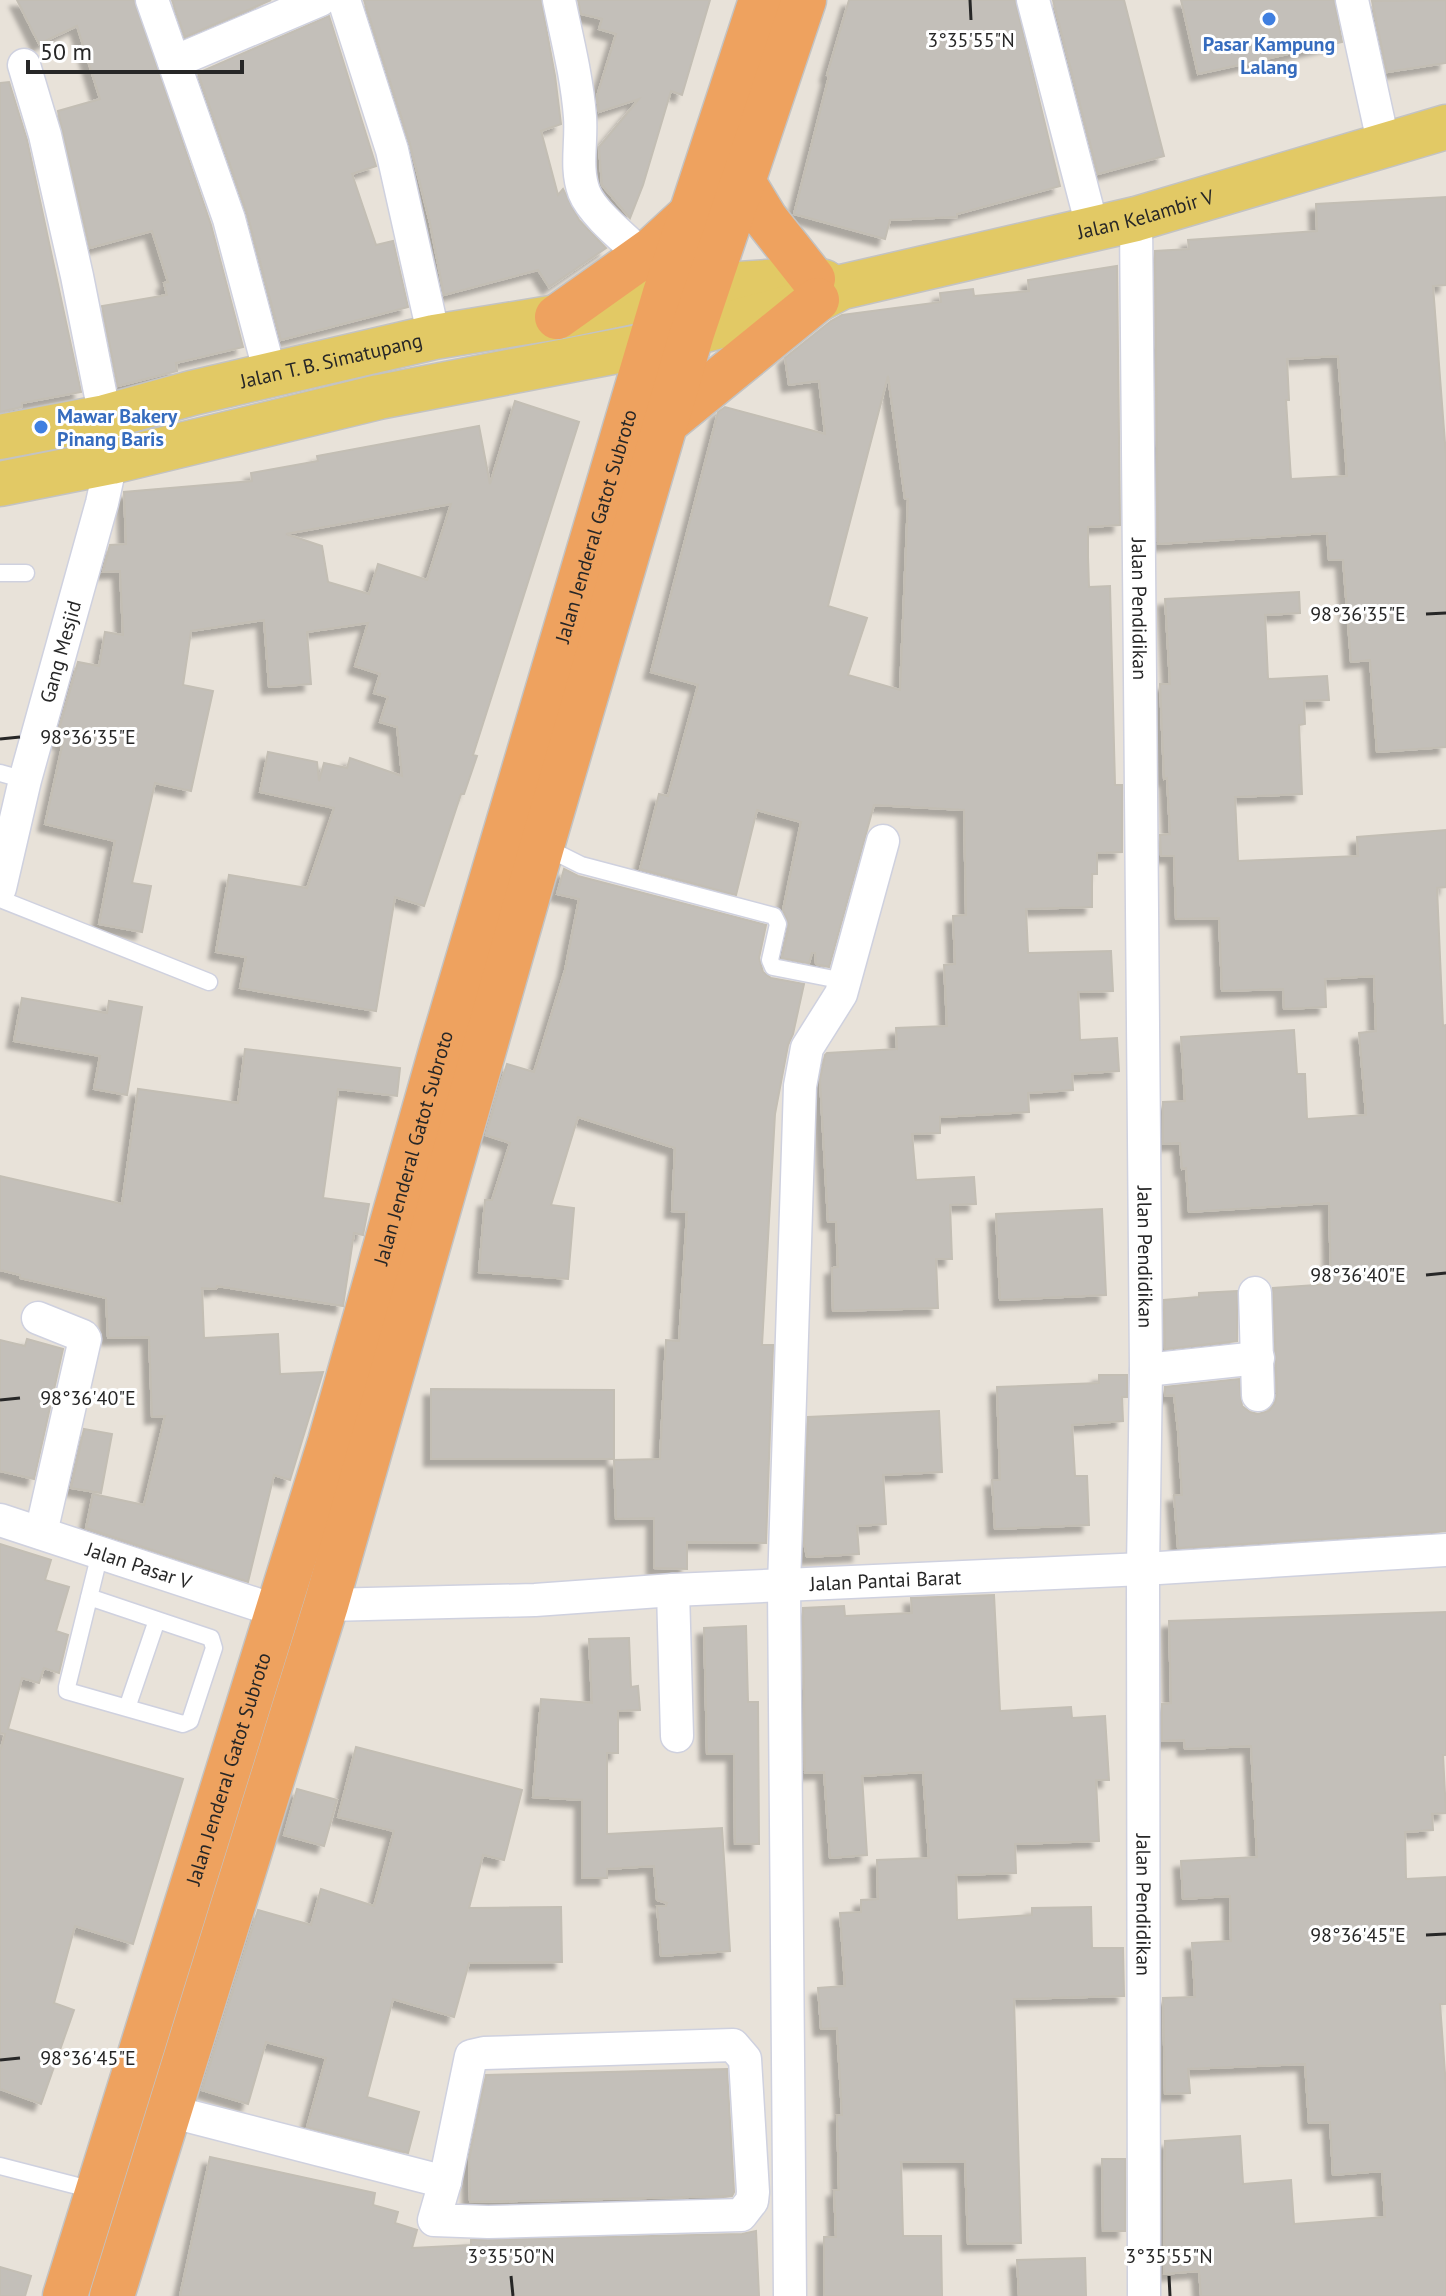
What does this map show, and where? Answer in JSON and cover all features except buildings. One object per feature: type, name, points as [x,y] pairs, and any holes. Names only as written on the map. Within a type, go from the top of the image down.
[{"type":"highway","name":"Jalan Jenderal Gatot Subroto","points":[[112,2296],[326,1605],[349,1447],[446,1032],[649,345],[761,0]]},
{"type":"highway","name":"Jalan Jenderal Gatot Subroto","points":[[65,2296],[277,1611],[349,1447],[542,846],[692,333],[804,0]]},
{"type":"highway","points":[[667,422],[824,289],[765,218],[742,180]]},
{"type":"highway","points":[[557,317],[643,256],[691,214]]},
{"type":"main road","name":"Jalan Kelambir V","points":[[649,345],[824,289],[1136,219],[1446,127]]},
{"type":"main road","name":"Jalan Kelambir V","points":[[665,293],[708,286],[824,289]]},
{"type":"main road","name":"Jalan T. B. Simatupang","points":[[0,437],[105,417],[192,393],[434,337],[557,317],[665,293]]},
{"type":"main road","points":[[0,484],[111,462],[379,397],[649,345]]},
{"type":"street","points":[[152,0],[229,219],[271,377]]},
{"type":"street","points":[[174,62],[320,0]]},
{"type":"street","points":[[344,0],[392,150],[434,337]]},
{"type":"street","points":[[559,0],[576,84],[580,121],[579,161],[585,193],[612,226],[643,256]]},
{"type":"street","points":[[1033,0],[1093,230]]},
{"type":"street","points":[[1352,0],[1384,146]]},
{"type":"street","name":"Gang Mesjid","points":[[0,888],[12,776],[102,503],[111,462],[77,276],[45,135],[24,65]]},
{"type":"street","name":"Jalan Pendidikan","points":[[1136,219],[1146,1370],[1143,1569],[1144,2296]]},
{"type":"street","points":[[790,2296],[784,1586],[800,1086],[807,1048],[841,994],[883,841]]},
{"type":"street","points":[[1255,1293],[1258,1395]]},
{"type":"street","points":[[38,1318],[85,1339],[41,1533]]},
{"type":"street","points":[[1146,1370],[1258,1358]]},
{"type":"street","name":"Jalan Pasar V","points":[[0,1520],[277,1611]]},
{"type":"street","name":"Jalan Pantai Barat","points":[[326,1605],[535,1600],[673,1590],[1143,1569],[1446,1550]]},
{"type":"street","points":[[673,1590],[677,1736]]},
{"type":"street","points":[[733,2045],[745,2059],[753,2192],[752,2201],[741,2215],[488,2222],[434,2220],[445,2182],[471,2056],[733,2045]]},
{"type":"street","points":[[169,2111],[445,2182]]},
{"type":"lane","points":[[0,573],[26,573]]},
{"type":"lane","points":[[542,846],[581,865],[774,916],[778,924],[770,960],[773,967],[841,980],[857,932]]},
{"type":"lane","points":[[0,899],[209,982]]},
{"type":"lane","points":[[89,1597],[211,1638],[214,1642],[190,1721],[183,1724],[67,1691],[89,1597],[100,1553]]},
{"type":"lane","points":[[127,1708],[157,1620]]},
{"type":"lane","points":[[0,2166],[98,2191]]},
{"type":"place","name":"Pasar Kampung Lalang","points":[[1269,19]]},
{"type":"place","name":"Mawar Bakery Pinang Baris","points":[[41,427]]}]
